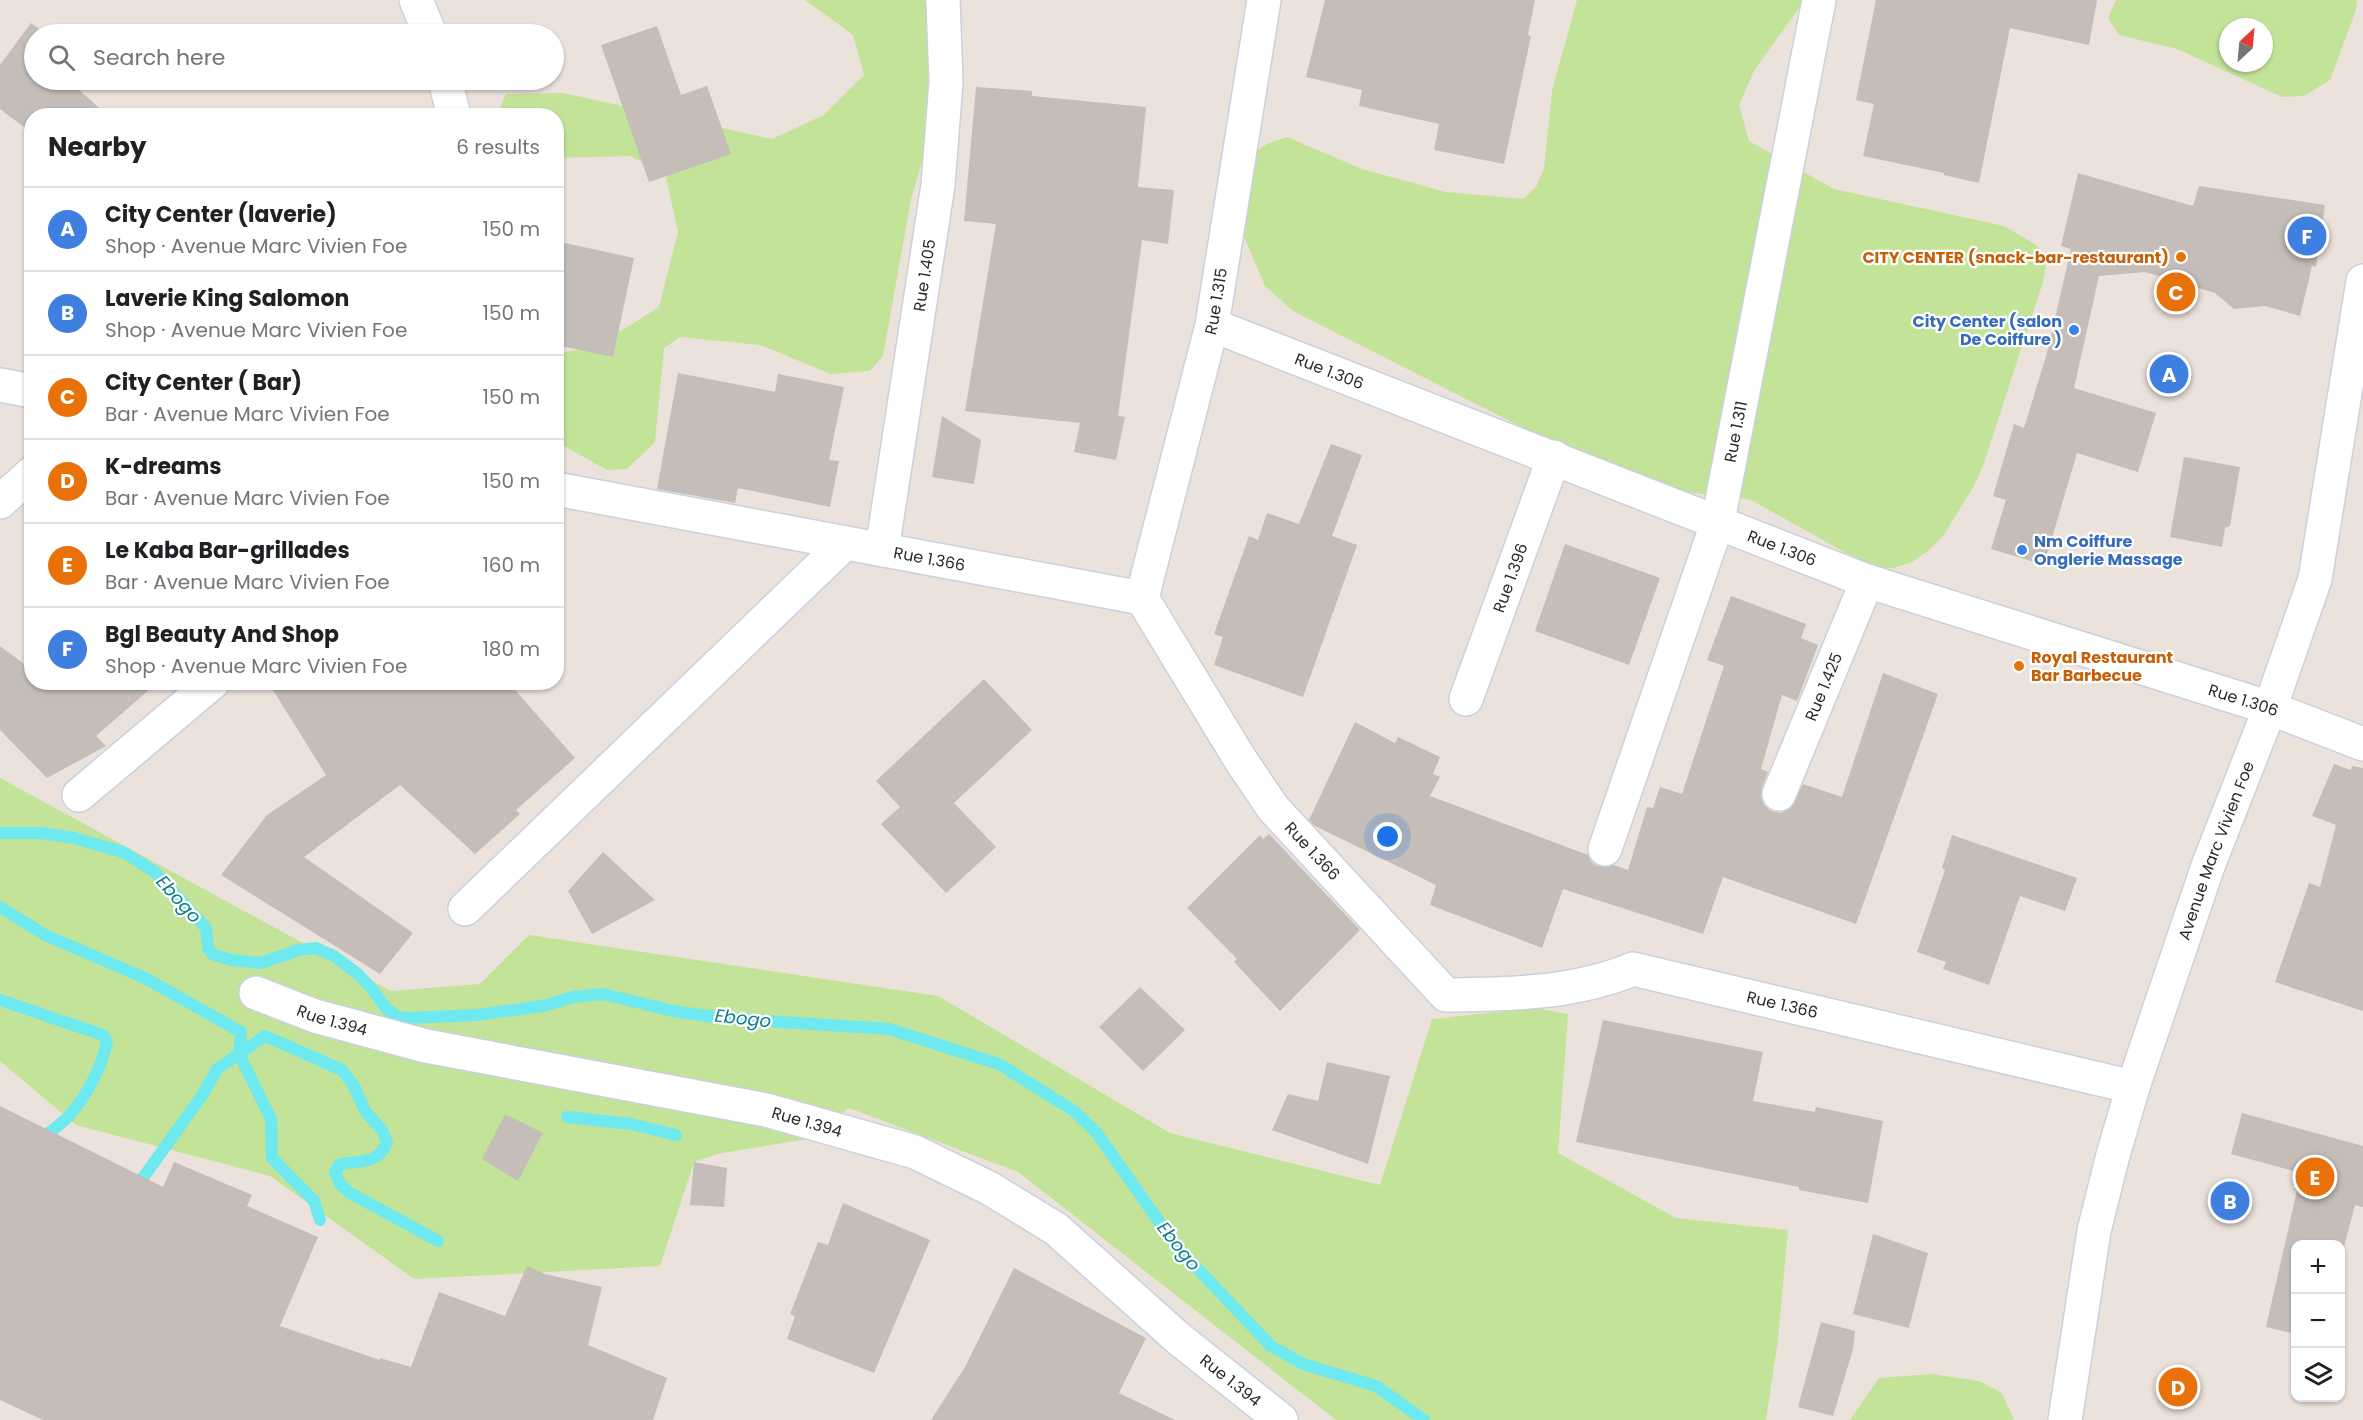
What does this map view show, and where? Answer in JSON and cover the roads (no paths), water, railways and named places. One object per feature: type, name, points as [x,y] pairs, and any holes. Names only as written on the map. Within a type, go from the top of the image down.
[{"type":"street","points":[[416,0],[426,24]]},
{"type":"street","name":"Rue 1.405","points":[[882,550],[938,185],[946,82],[943,0]]},
{"type":"street","name":"Rue 1.315","points":[[1142,598],[1212,325],[1264,0]]},
{"type":"street","name":"Rue 1.311","points":[[1605,849],[1718,521],[1819,0]]},
{"type":"street","points":[[448,90],[452,108]]},
{"type":"street","name":"Avenue Marc Vivien Foe","points":[[2070,1418],[2094,1231],[2113,1155],[2133,1087],[2208,866],[2270,708],[2315,579],[2363,281]]},
{"type":"street","name":"Rue 1.306","points":[[1212,325],[1867,581],[2270,708],[2363,744]]},
{"type":"street","points":[[0,385],[24,390]]},
{"type":"street","name":"Rue 1.396","points":[[1466,699],[1554,457]]},
{"type":"street","points":[[0,502],[24,480]]},
{"type":"street","name":"Rue 1.366","points":[[564,490],[1142,598],[1240,759],[1273,808],[1446,995],[1516,994],[1607,980],[1633,969],[2133,1087]]},
{"type":"street","points":[[465,909],[845,543]]},
{"type":"street","name":"Rue 1.425","points":[[1779,794],[1867,581]]},
{"type":"street","points":[[79,795],[204,690]]},
{"type":"street","name":"Rue 1.394","points":[[256,993],[315,1016],[426,1046],[766,1110],[915,1152],[989,1188],[1056,1229],[1179,1339],[1281,1420]]},
{"type":"waterway","name":"Ebogo","points":[[0,833],[41,833],[74,838],[123,852],[155,872],[206,928],[208,948],[212,954],[231,960],[261,963],[299,950],[316,948],[334,956],[358,974],[386,1008],[397,1017],[476,1015],[543,1006],[573,997],[603,994],[673,1011],[721,1018],[889,1029],[999,1064],[1074,1111],[1096,1132],[1177,1247],[1271,1346],[1303,1364],[1376,1386],[1424,1420]]},
{"type":"waterway","points":[[0,907],[45,935],[145,978],[241,1032],[239,1054],[271,1119],[272,1158],[314,1201],[320,1220]]},
{"type":"waterway","points":[[0,1000],[103,1035],[107,1042],[97,1071],[82,1099],[69,1116],[41,1141]]},
{"type":"waterway","points":[[135,1189],[203,1094],[217,1069],[265,1036],[342,1070],[354,1086],[365,1111],[382,1130],[387,1142],[384,1149],[374,1158],[362,1162],[340,1164],[335,1172],[340,1184],[350,1193],[438,1241]]},
{"type":"waterway","points":[[567,1117],[631,1124],[676,1135]]},
{"type":"place","name":"Bgl Beauty And Shop","points":[[2307,236]]},
{"type":"place","name":"CITY CENTER (snack-bar-restaurant)","points":[[2181,257]]},
{"type":"place","name":"City Center ( Bar)","points":[[2176,292]]},
{"type":"place","name":"City Center (salon De Coiffure )","points":[[2074,330]]},
{"type":"place","name":"City Center (laverie)","points":[[2169,374]]},
{"type":"place","name":"Nm Coiffure Onglerie Massage","points":[[2022,550]]},
{"type":"place","name":"Royal Restaurant Bar Barbecue","points":[[2019,666]]},
{"type":"place","name":"Le Kaba Bar-grillades","points":[[2315,1177]]},
{"type":"place","name":"Laverie King Salomon","points":[[2230,1201]]},
{"type":"place","name":"K-dreams","points":[[2178,1387]]}]
